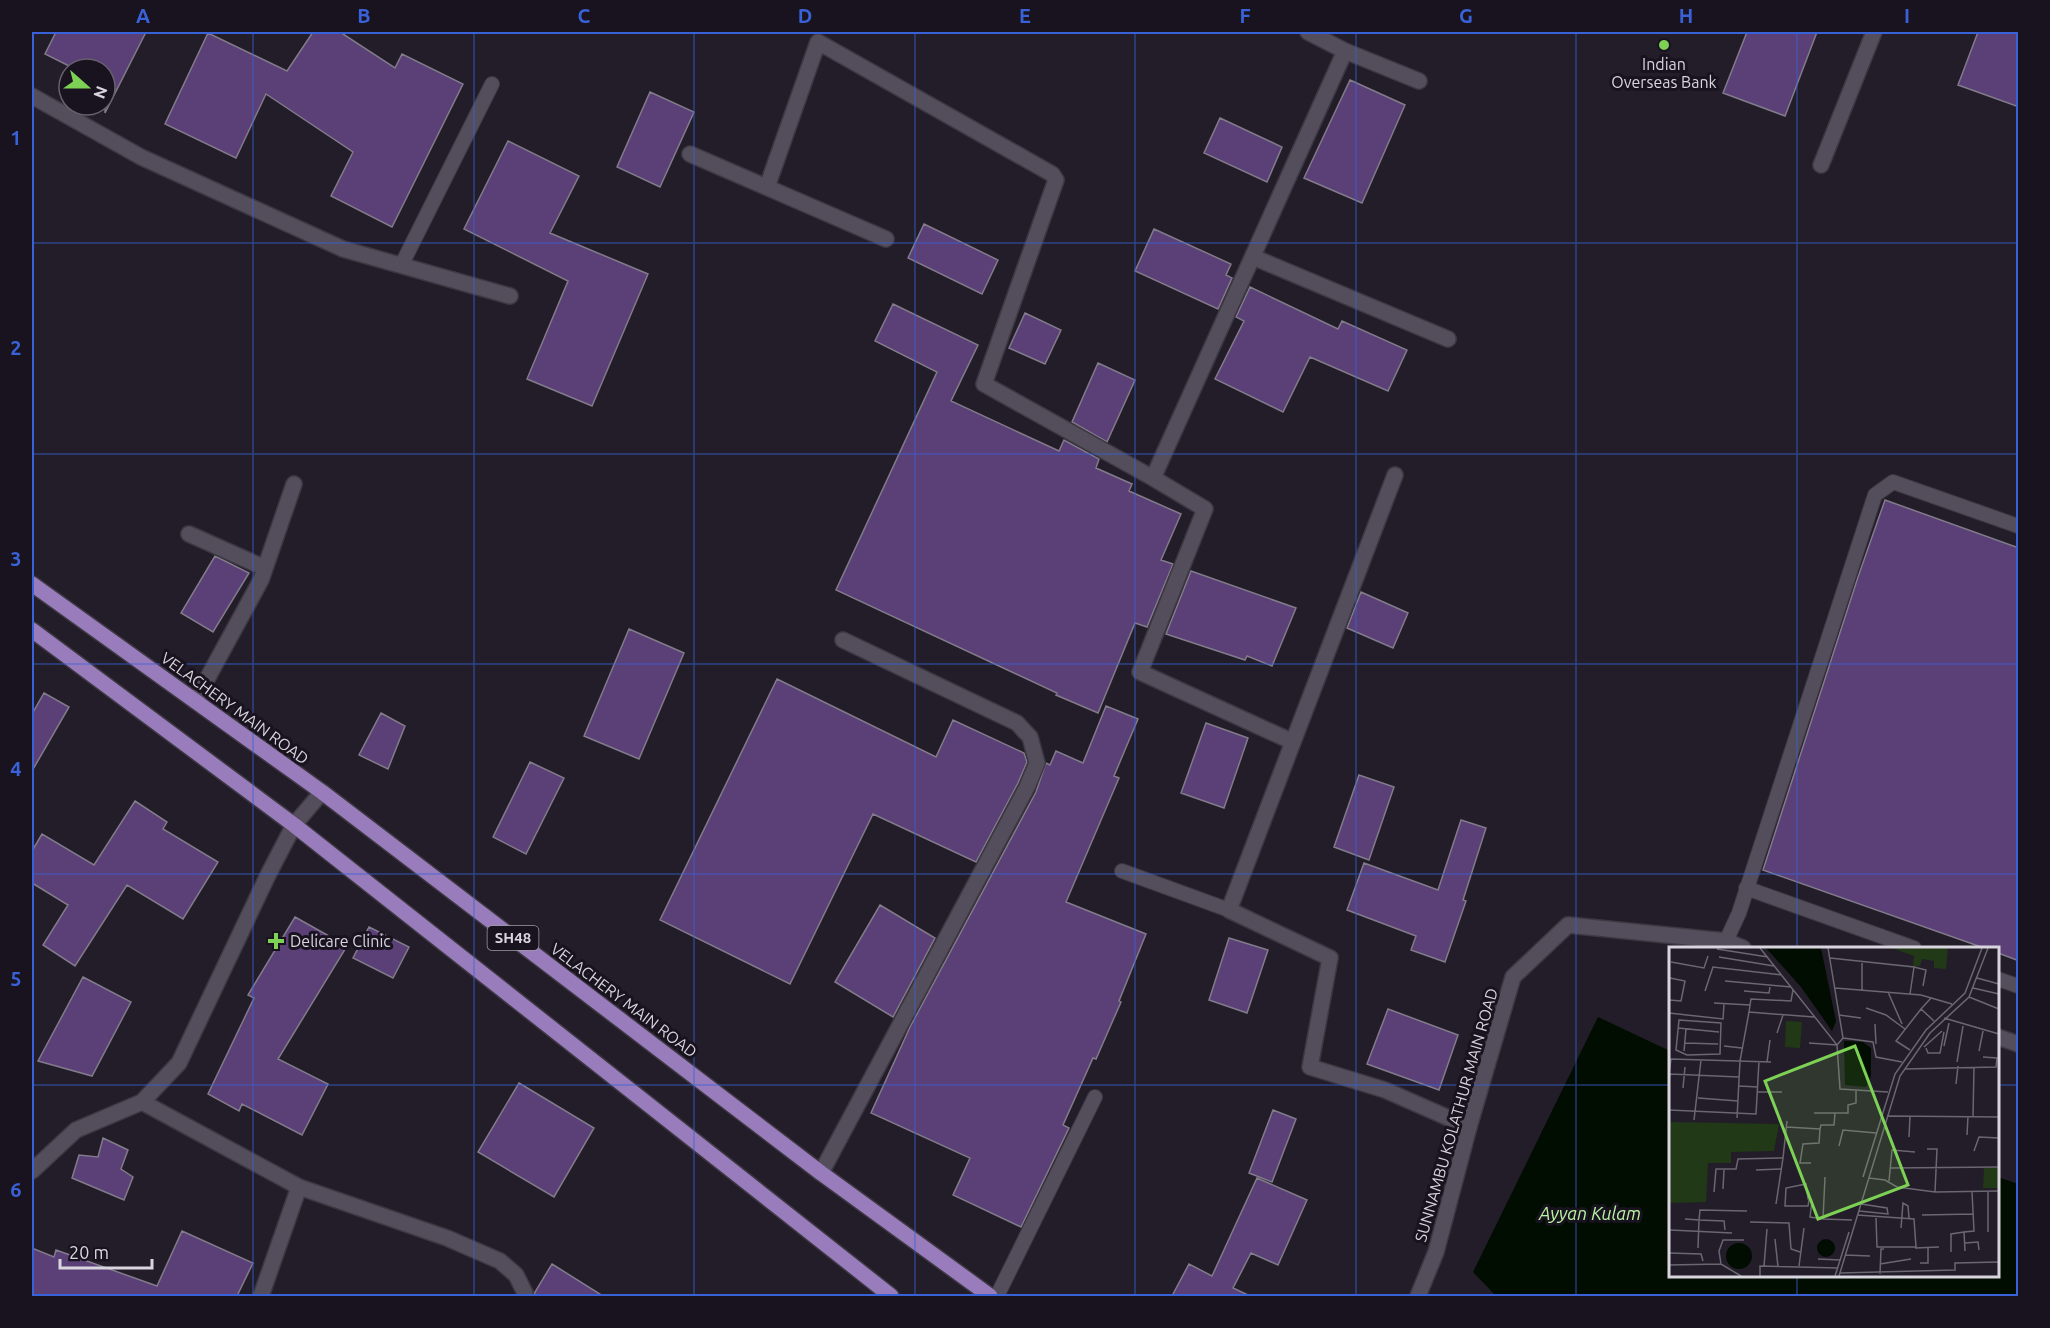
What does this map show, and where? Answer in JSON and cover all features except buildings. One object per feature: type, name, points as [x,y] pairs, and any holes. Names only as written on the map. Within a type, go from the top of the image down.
[{"type":"main road","name":"VELACHERY MAIN ROAD","points":[[32,584],[322,792],[821,1173],[990,1296]]},
{"type":"main road","name":"SH48","points":[[32,630],[294,825],[891,1296]]},
{"type":"street","points":[[1308,32],[1345,51],[1419,81]]},
{"type":"street","points":[[1821,165],[1874,32]]},
{"type":"street","points":[[767,187],[818,42],[1052,174],[1056,180],[984,384],[1204,509],[1140,672],[1293,742]]},
{"type":"street","points":[[1153,478],[1345,51]]},
{"type":"street","points":[[32,96],[141,157],[343,249],[510,296]]},
{"type":"street","points":[[690,154],[886,239]]},
{"type":"street","points":[[1253,257],[1448,339]]},
{"type":"street","points":[[1395,475],[1229,910],[1330,958],[1310,1067],[1385,1090],[1469,1127]]},
{"type":"street","points":[[195,701],[261,580],[294,484]]},
{"type":"street","points":[[189,534],[265,568]]},
{"type":"street","points":[[821,1173],[1027,787],[1037,763],[1030,737],[1017,723],[843,640]]},
{"type":"street","points":[[32,1171],[76,1130],[142,1102],[179,1063],[294,825],[322,792]]},
{"type":"street","name":"SUNNAMBU KOLATHUR MAIN ROAD","points":[[1418,1296],[1436,1252],[1469,1127],[1513,977],[1568,925],[1726,941],[1741,947]]},
{"type":"street","points":[[1999,1037],[2019,1044]]},
{"type":"street","points":[[142,1102],[299,1187],[447,1238],[500,1261],[516,1275],[525,1293],[524,1296]]},
{"type":"street","points":[[261,1296],[299,1187]]},
{"type":"lane","points":[[402,264],[492,84]]},
{"type":"lane","points":[[1726,941],[1739,913],[1875,495],[1893,482],[2019,526]]},
{"type":"lane","points":[[1122,871],[1229,910]]},
{"type":"lane","points":[[1746,888],[1911,947]]},
{"type":"lane","points":[[1999,979],[2019,986]]},
{"type":"lane","points":[[997,1296],[1095,1097]]},
{"type":"water","name":"Ayyan Kulam","points":[[1598,1017],[1669,1051],[1669,1277],[1999,1277],[1999,1177],[2018,1184],[2018,1296],[1496,1296],[1473,1272]]},
{"type":"place","name":"Indian Overseas Bank","points":[[1664,45]]},
{"type":"place","name":"Delicare Clinic","points":[[276,941]]}]
